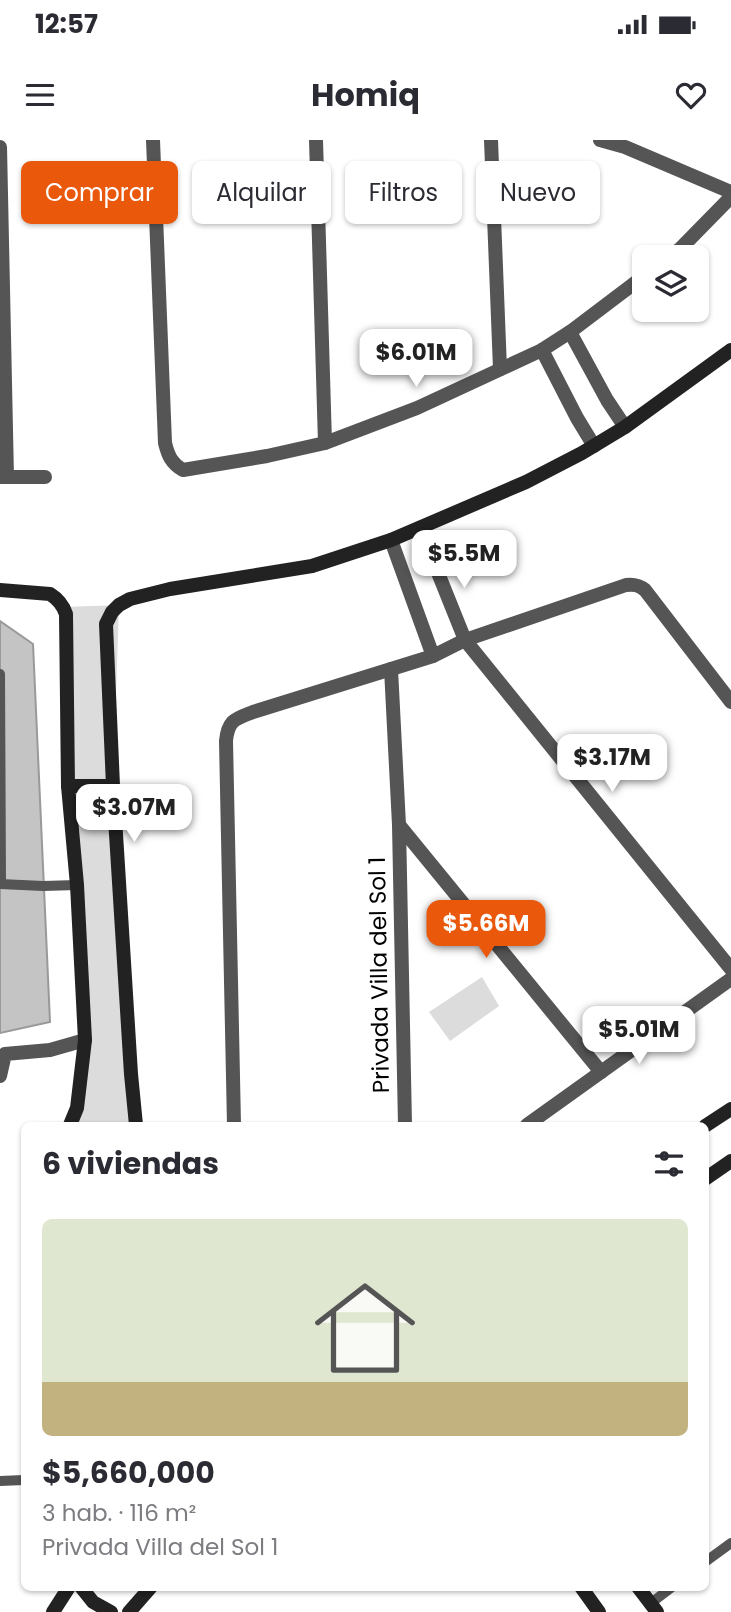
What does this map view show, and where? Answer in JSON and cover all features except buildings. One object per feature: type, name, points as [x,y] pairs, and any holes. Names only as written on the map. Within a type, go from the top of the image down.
[{"type":"street","points":[[153,140],[165,443],[174,464],[183,470],[325,443],[416,408],[542,350],[632,285]]},
{"type":"street","points":[[316,140],[325,443]]},
{"type":"street","points":[[491,140],[500,369]]},
{"type":"street","points":[[600,140],[625,147],[731,194],[684,245]]},
{"type":"street","points":[[0,147],[4,477],[45,477]]},
{"type":"street","points":[[570,332],[625,427]]},
{"type":"street","points":[[542,350],[594,446]]},
{"type":"street","points":[[136,1122],[113,786],[106,624],[108,617],[119,605],[130,599],[170,589],[313,566],[420,528],[526,482],[594,446],[731,351]]},
{"type":"street","points":[[420,528],[465,640],[731,969]]},
{"type":"street","points":[[391,540],[433,656]]},
{"type":"street","points":[[234,1122],[226,755],[230,724],[253,712],[433,656],[465,640],[634,584],[645,590],[731,702]]},
{"type":"street","points":[[0,590],[50,594],[64,607],[68,786],[77,885],[85,1040],[77,1108],[71,1122]]},
{"type":"street","name":"Privada Villa del Sol 1","points":[[391,669],[399,825],[405,1122]]},
{"type":"street","points":[[68,786],[113,786]]},
{"type":"street","name":"Privada Villa del Sol 1","points":[[399,825],[601,1072]]},
{"type":"street","points":[[531,1122],[731,979]]},
{"type":"street","points":[[0,1076],[5,1054],[50,1050],[85,1040]]},
{"type":"street","points":[[709,1123],[731,1109]]},
{"type":"street","points":[[709,1177],[731,1161]]},
{"type":"street","points":[[53,1612],[66,1591]]},
{"type":"street","points":[[84,1591],[93,1602],[111,1612]]},
{"type":"street","points":[[129,1612],[147,1591]]},
{"type":"street","points":[[584,1591],[599,1612]]},
{"type":"street","points":[[641,1591],[654,1608]]},
{"type":"lane","points":[[0,674],[1,884],[77,885]]},
{"type":"lane","points":[[0,1480],[21,1480]]},
{"type":"lane","points":[[709,1559],[731,1543]]},
{"type":"lane","points":[[654,1608],[669,1591]]},
{"type":"shaded area","points":[[119,605],[113,786],[136,1122],[71,1122],[82,1070],[64,607]]},
{"type":"shaded area","points":[[482,977],[499,1006],[450,1041],[429,1012]]}]
